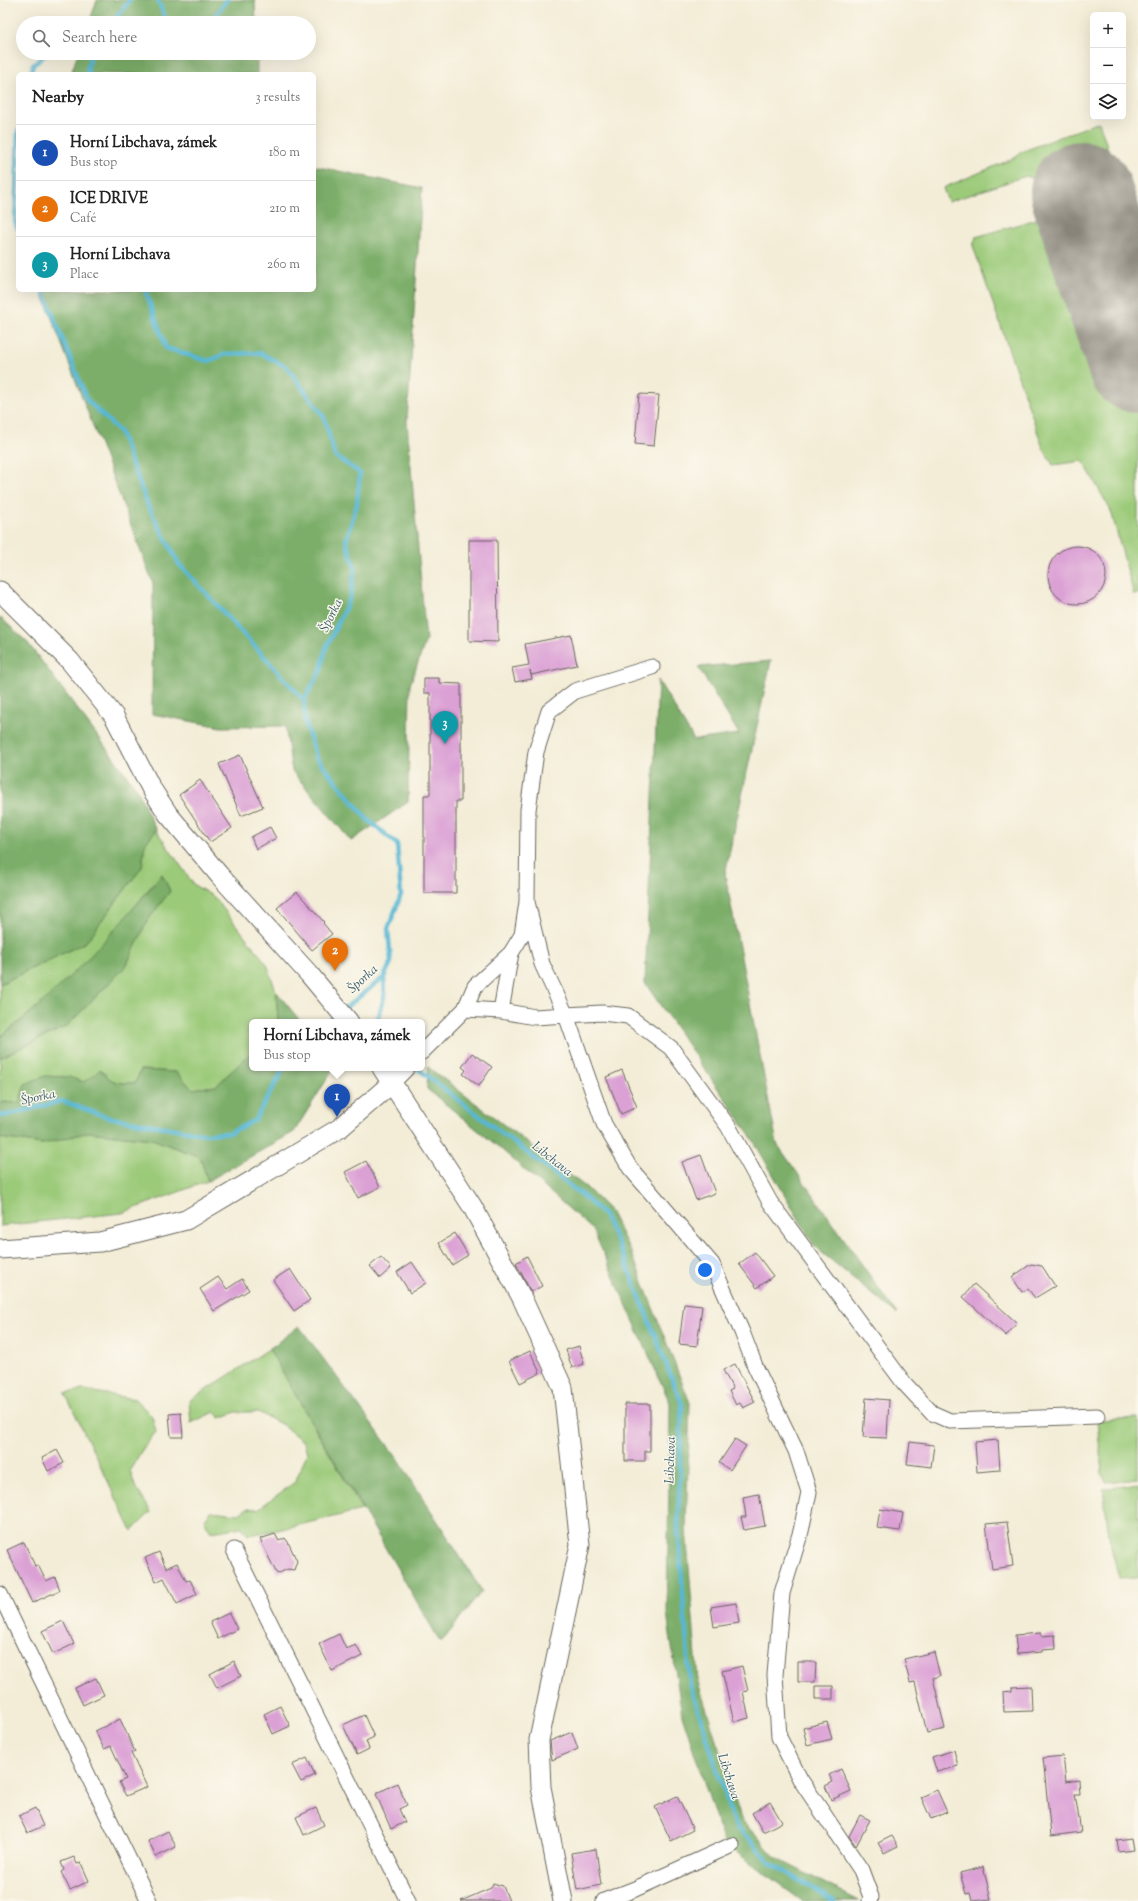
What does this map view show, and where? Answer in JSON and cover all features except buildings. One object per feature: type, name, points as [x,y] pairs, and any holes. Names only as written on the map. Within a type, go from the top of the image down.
[{"type":"street","points":[[0,591],[70,661],[114,716],[151,788],[168,814],[220,876],[343,1015]]},
{"type":"street","points":[[425,1049],[465,1009],[475,986],[511,953],[522,935],[527,902],[528,810],[536,752],[549,711],[575,691],[652,667]]},
{"type":"street","points":[[527,902],[542,964],[566,1015],[604,1124],[630,1168],[712,1264],[742,1332],[755,1366],[796,1451],[809,1492],[801,1531],[782,1593],[775,1675],[779,1737],[800,1779],[861,1870],[871,1897],[870,1901]]},
{"type":"street","points":[[500,1011],[511,953]]},
{"type":"street","points":[[465,1009],[500,1011],[535,1017],[602,1013],[628,1016],[671,1048],[728,1126],[770,1202],[904,1383],[932,1413],[950,1420],[1097,1416]]},
{"type":"street","points":[[0,1249],[100,1242],[186,1220],[340,1128],[396,1072],[522,1298],[564,1388],[580,1545],[539,1740],[541,1787],[563,1901]]},
{"type":"street","points":[[234,1550],[408,1901]]},
{"type":"street","points":[[0,1594],[149,1901]]},
{"type":"street","points":[[604,1901],[636,1889],[732,1845]]},
{"type":"green space","points":[[97,0],[255,0],[256,16],[91,16]]},
{"type":"green space","points":[[76,60],[257,60],[257,72],[72,72]]},
{"type":"green space","points":[[1099,122],[1138,238],[1138,310],[1096,184],[1064,194],[1044,182],[1026,176],[948,202],[943,188],[1012,159],[1021,152]]},
{"type":"green space","points":[[316,166],[422,188],[407,422],[426,640],[410,685],[408,802],[351,841],[292,771],[285,726],[221,727],[152,714],[153,583],[42,292],[316,292]]},
{"type":"green space","points":[[1043,217],[1077,234],[1138,415],[1138,594],[1134,595],[1111,511],[1083,461],[1053,465],[1043,448],[973,246],[976,237]]},
{"type":"green space","points":[[0,617],[28,643],[137,789],[156,830],[145,844],[142,867],[86,942],[0,984]]},
{"type":"green space","points":[[771,661],[725,874],[777,1144],[897,1314],[815,1247],[750,1135],[645,983],[658,680],[694,740],[739,734],[698,667]]},
{"type":"green space","points":[[156,830],[194,885],[214,897],[267,964],[276,991],[278,1019],[249,1019],[249,1055],[216,1086],[192,1089],[176,1072],[141,1070],[135,1083],[119,1083],[108,1078],[100,1069],[92,1077],[83,1082],[68,1077],[19,1103],[0,1102],[0,1058],[67,1026],[126,966],[148,920],[170,891],[162,875],[147,891],[123,922],[80,968],[33,1011],[0,1037],[0,984],[86,942],[142,867],[145,844]]},
{"type":"green space","points":[[162,874],[170,891],[148,920],[126,966],[67,1026],[0,1058],[0,1037],[66,981],[106,940]]},
{"type":"green space","points":[[276,991],[299,1019],[278,1019]]},
{"type":"green space","points":[[249,1055],[249,1071],[332,1071],[294,1132],[208,1181],[200,1157],[152,1139],[89,1132],[43,1144],[0,1138],[0,1102],[19,1103],[25,1084],[45,1076],[69,1077],[83,1082],[92,1077],[100,1069],[108,1078],[115,1082],[135,1083],[141,1070],[176,1072],[192,1089],[216,1086]]},
{"type":"green space","points":[[428,1067],[587,1188],[610,1211],[632,1254],[690,1403],[686,1529],[698,1682],[741,1819],[776,1858],[859,1901],[802,1901],[724,1843],[682,1715],[667,1614],[670,1403],[593,1230],[501,1149],[427,1089]]},
{"type":"green space","points":[[88,1132],[152,1139],[200,1157],[208,1181],[122,1213],[0,1226],[0,1138],[43,1144]]},
{"type":"green space","points":[[299,1326],[398,1459],[482,1591],[441,1643],[269,1349]]},
{"type":"green space","points":[[269,1349],[362,1510],[278,1530],[248,1535],[242,1527],[211,1532],[204,1520],[211,1511],[239,1514],[247,1508],[258,1509],[295,1482],[307,1453],[304,1442],[281,1424],[258,1412],[236,1412],[220,1418],[214,1412],[191,1423],[189,1401]]},
{"type":"green space","points":[[83,1390],[135,1399],[152,1416],[156,1432],[144,1447],[130,1470],[135,1486],[151,1512],[132,1531],[65,1393]]},
{"type":"green space","points":[[1138,1418],[1138,1479],[1106,1482],[1102,1473],[1097,1420]]},
{"type":"green space","points":[[1138,1484],[1138,1578],[1119,1579],[1110,1542],[1103,1489]]},
{"type":"waterway","name":"Šporka","points":[[117,16],[130,0]]},
{"type":"waterway","name":"Šporka","points":[[158,0],[164,16]]},
{"type":"waterway","name":"Šporka","points":[[215,16],[227,0]]},
{"type":"waterway","points":[[31,72],[33,65],[39,60]]},
{"type":"waterway","name":"Šporka","points":[[88,72],[87,70],[90,60]]},
{"type":"waterway","points":[[16,192],[16,224]]},
{"type":"waterway","points":[[44,292],[87,400],[120,432],[148,506],[179,564],[304,700]]},
{"type":"waterway","name":"Šporka","points":[[146,292],[166,348],[208,361],[226,354],[260,353],[287,367],[324,417],[335,456],[360,473],[357,504],[346,541],[355,568],[350,598],[326,648],[321,670],[304,700],[305,721],[316,757],[367,819],[397,844],[401,895],[388,929],[391,962],[384,977],[344,1009]]},
{"type":"waterway","name":"Libchava","points":[[379,1019],[385,994],[384,977]]},
{"type":"waterway","name":"Šporka","points":[[331,1019],[337,1014]]},
{"type":"waterway","name":"Šporka","points":[[0,1115],[3,1116],[62,1101],[107,1117],[204,1134],[229,1133],[255,1120],[282,1071]]},
{"type":"waterway","name":"Libchava","points":[[421,1071],[582,1195],[604,1215],[624,1257],[682,1404],[678,1529],[690,1684],[734,1823],[772,1864],[834,1901]]},
{"type":"runway","points":[[1081,192],[1138,362]]},
{"type":"place","name":"Horní Libchava","points":[[445,744]]},
{"type":"place","name":"ICE DRIVE","points":[[335,971]]},
{"type":"place","name":"Horní Libchava, zámek","points":[[337,1117]]}]
